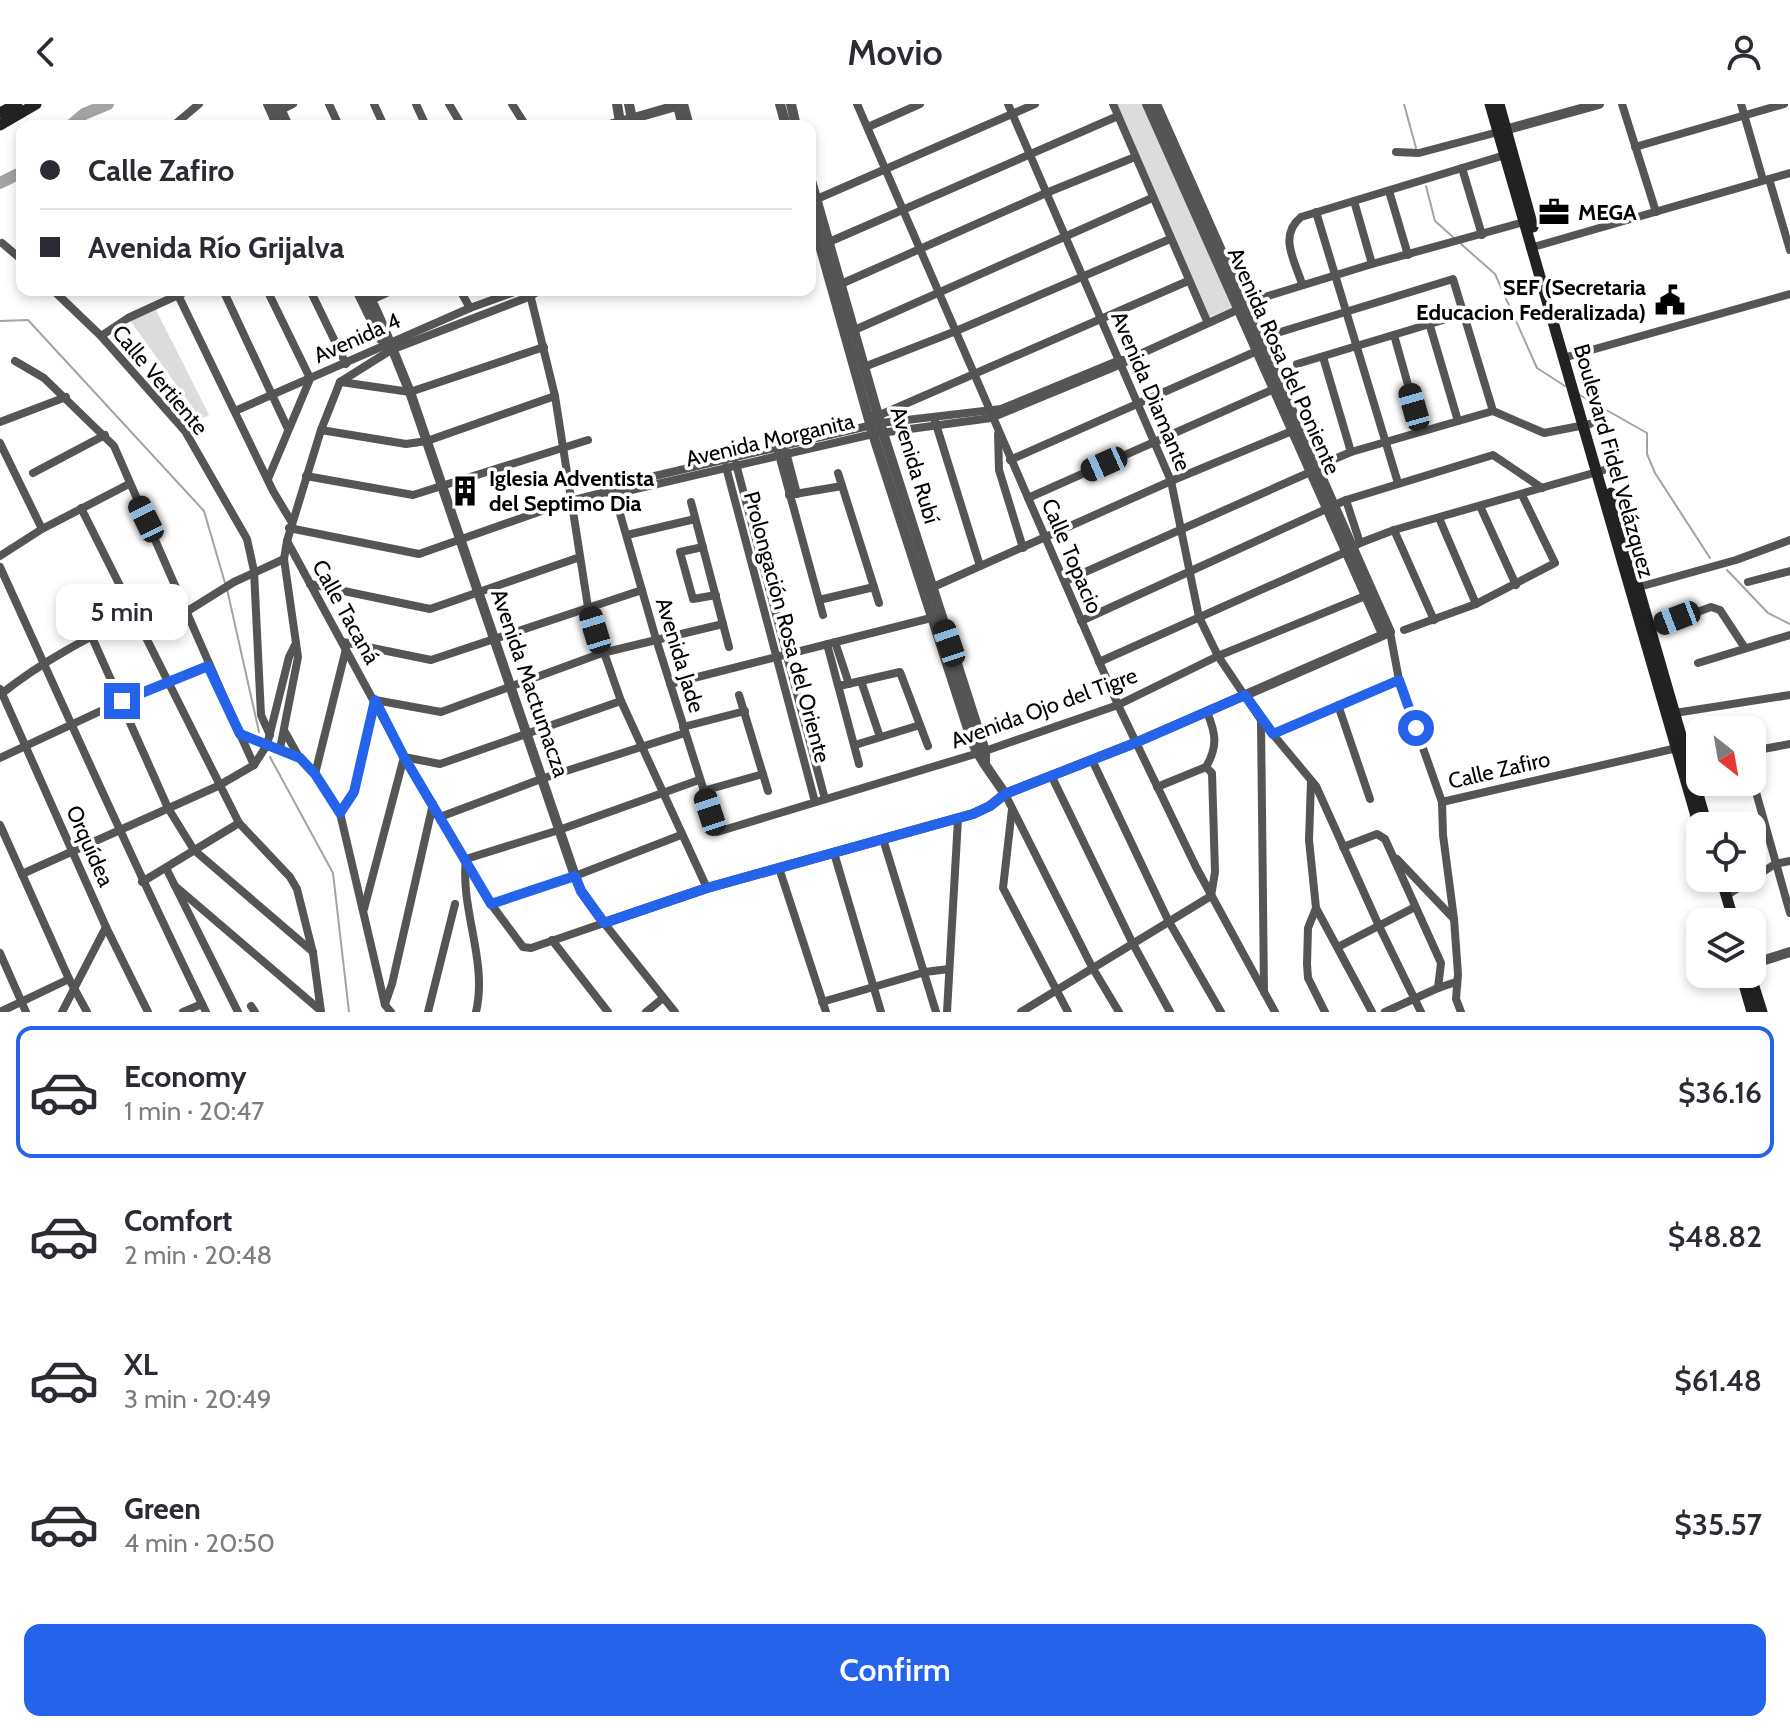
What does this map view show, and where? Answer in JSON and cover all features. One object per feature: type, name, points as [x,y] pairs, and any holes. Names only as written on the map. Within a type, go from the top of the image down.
[{"type":"main road","points":[[0,113],[17,104]]},
{"type":"main road","points":[[0,125],[36,104]]},
{"type":"main road","name":"Boulevard Fidel Velázquez","points":[[1490,104],[1535,246],[1651,644],[1695,812]]},
{"type":"main road","name":"Boulevard Fidel Velázquez","points":[[1499,104],[1503,156],[1522,223],[1535,246]]},
{"type":"main road","name":"Boulevard Fidel Velázquez","points":[[1600,471],[1639,587],[1651,644],[1686,740]]},
{"type":"main road","points":[[1725,892],[1730,908]]},
{"type":"main road","points":[[1745,988],[1752,1012]]},
{"type":"main road","points":[[1754,988],[1762,1012]]},
{"type":"street","points":[[180,120],[199,104]]},
{"type":"street","points":[[268,104],[281,117],[293,104]]},
{"type":"street","name":"Calle Topacio","points":[[857,104],[1135,743],[1211,896],[1275,1012]]},
{"type":"street","points":[[868,127],[920,104]]},
{"type":"street","name":"Avenida Diamante","points":[[1008,104],[1100,317],[1123,362],[1171,481],[1199,617],[1218,656],[1261,720],[1316,786],[1421,1012]]},
{"type":"street","points":[[816,199],[1035,104]]},
{"type":"street","points":[[1113,104],[1207,321]]},
{"type":"street","points":[[1147,104],[1174,153]]},
{"type":"street","points":[[608,1012],[552,940],[707,888],[958,819],[990,806],[1005,794],[1135,743],[1387,633],[1337,505],[1315,470],[1174,153],[1156,104]]},
{"type":"street","points":[[1396,152],[1419,153],[1599,104]]},
{"type":"street","points":[[1622,104],[1656,212]]},
{"type":"street","points":[[1741,104],[1766,180],[1786,220],[1790,250]]},
{"type":"street","points":[[1635,147],[1784,104]]},
{"type":"street","points":[[636,120],[681,105]]},
{"type":"street","points":[[829,242],[1118,116]]},
{"type":"street","points":[[1302,284],[1288,239],[1301,217],[1503,156]]},
{"type":"street","points":[[841,284],[1135,157]]},
{"type":"street","points":[[1462,168],[1482,235]]},
{"type":"street","points":[[1535,246],[1790,173]]},
{"type":"street","points":[[1389,191],[1408,255]]},
{"type":"street","points":[[849,332],[1152,198]]},
{"type":"street","points":[[1354,201],[1372,264]]},
{"type":"street","name":"Avenida Rubí","points":[[816,208],[841,284],[849,332],[864,367],[876,425]]},
{"type":"street","points":[[1316,212],[1398,483]]},
{"type":"street","name":"Avenida Morganita","points":[[290,525],[419,554],[570,501],[726,465],[876,425],[990,414],[1123,362],[1207,321],[1268,296],[1522,223]]},
{"type":"street","name":"Avenida Rubí","points":[[816,229],[982,756],[1005,794],[1092,967],[1119,1012]]},
{"type":"street","points":[[864,367],[1170,239]]},
{"type":"street","points":[[2,243],[16,255]]},
{"type":"street","points":[[1277,333],[1453,279],[1493,411]]},
{"type":"street","points":[[876,425],[974,373],[1188,281]]},
{"type":"street","points":[[1567,358],[1790,294]]},
{"type":"street","name":"Calle Vertiente","points":[[59,296],[101,336],[185,431],[247,539],[254,571],[261,715],[269,740]]},
{"type":"street","points":[[101,336],[128,318],[176,296]]},
{"type":"street","points":[[178,296],[290,525]]},
{"type":"street","points":[[226,296],[288,429]]},
{"type":"street","points":[[235,411],[310,378],[270,296]]},
{"type":"street","points":[[313,296],[346,364]]},
{"type":"street","points":[[360,296],[381,339],[390,347]]},
{"type":"street","points":[[370,296],[389,335],[390,347]]},
{"type":"street","points":[[463,296],[470,308]]},
{"type":"street","name":"Avenida 4","points":[[268,479],[310,378],[390,347],[470,308],[503,296]]},
{"type":"street","points":[[280,749],[297,666],[284,559],[290,525],[340,382],[390,347],[522,296]]},
{"type":"street","points":[[531,296],[555,396],[588,607],[621,701],[707,888]]},
{"type":"street","name":"Avenida Rosa del Poniente","points":[[1242,306],[1257,351],[1292,431],[1315,470]]},
{"type":"street","points":[[1297,364],[1463,314]]},
{"type":"street","points":[[1430,326],[1458,421]]},
{"type":"street","points":[[1394,335],[1421,431]]},
{"type":"street","name":"Avenida Mactumacza","points":[[390,347],[410,392],[581,891],[675,1012]]},
{"type":"street","points":[[340,382],[410,392],[544,347]]},
{"type":"street","points":[[1010,460],[1257,351]]},
{"type":"street","points":[[1323,357],[1351,452]]},
{"type":"street","points":[[15,361],[44,378],[114,446],[254,765]]},
{"type":"street","points":[[1028,498],[1274,389]]},
{"type":"street","points":[[321,430],[406,444],[427,441],[555,396]]},
{"type":"street","points":[[0,422],[66,397]]},
{"type":"street","points":[[1332,460],[1493,411],[1544,433],[1585,420]]},
{"type":"street","points":[[935,421],[980,566]]},
{"type":"street","points":[[931,588],[1171,481],[1292,431]]},
{"type":"street","points":[[998,433],[999,470],[1023,548]]},
{"type":"street","points":[[33,473],[105,435]]},
{"type":"street","points":[[306,476],[413,495],[588,440]]},
{"type":"street","points":[[0,443],[42,529]]},
{"type":"street","points":[[782,451],[823,615]]},
{"type":"street","points":[[1081,621],[1337,505],[1493,455],[1542,488]]},
{"type":"street","name":"Prolongación Rosa del Oriente","points":[[736,462],[825,799]]},
{"type":"street","name":"Prolongación Rosa del Oriente","points":[[726,465],[815,802]]},
{"type":"street","points":[[1065,581],[1315,470]]},
{"type":"street","points":[[1099,662],[1394,530],[1600,471]]},
{"type":"street","points":[[838,473],[879,603]]},
{"type":"street","points":[[0,556],[42,529],[129,484]]},
{"type":"street","points":[[793,494],[842,486]]},
{"type":"street","name":"Avenida Jade","points":[[610,491],[627,535],[656,639],[717,832]]},
{"type":"street","points":[[1404,630],[1476,604],[1555,563],[1522,495]]},
{"type":"street","points":[[691,502],[729,647]]},
{"type":"street","points":[[1480,506],[1516,585]]},
{"type":"street","points":[[81,508],[218,786],[239,823],[290,877],[297,889],[313,953],[321,1011]]},
{"type":"street","name":"Avenida Rubí","points":[[904,516],[931,588],[936,617]]},
{"type":"street","points":[[1439,518],[1476,604]]},
{"type":"street","points":[[627,535],[695,519]]},
{"type":"street","points":[[1394,530],[1434,620]]},
{"type":"street","points":[[1639,587],[1736,560],[1790,540]]},
{"type":"street","name":"Calle Tacaná","points":[[287,541],[404,757],[491,904],[523,947],[531,948],[552,940]]},
{"type":"street","points":[[703,547],[680,552],[693,599],[716,595]]},
{"type":"street","points":[[310,584],[430,609],[580,557]]},
{"type":"street","points":[[186,612],[217,591],[284,559]]},
{"type":"street","points":[[751,562],[761,559]]},
{"type":"street","points":[[0,567],[134,866],[204,1008],[183,1012]]},
{"type":"street","points":[[1748,582],[1790,571]]},
{"type":"street","points":[[819,600],[874,587]]},
{"type":"street","points":[[315,774],[344,645],[431,660],[642,590]]},
{"type":"street","points":[[1,693],[44,662],[91,635],[177,593]]},
{"type":"street","name":"Avenida Ojo del Tigre","points":[[717,832],[982,756],[1118,705],[1218,656],[1370,594]]},
{"type":"street","points":[[1650,629],[1711,607],[1720,610],[1745,648]]},
{"type":"street","points":[[670,684],[936,617]]},
{"type":"street","points":[[340,813],[354,792],[375,700],[441,712],[602,653],[723,624]]},
{"type":"street","name":"Calle Zafiro","points":[[1387,633],[1399,680],[1442,802],[1677,748]]},
{"type":"street","points":[[91,635],[168,808],[194,850],[313,953]]},
{"type":"street","points":[[1698,663],[1790,635]]},
{"type":"street","points":[[831,643],[849,684]]},
{"type":"street","points":[[831,643],[859,764]]},
{"type":"street","points":[[22,874],[218,786],[254,765],[269,740],[289,657],[295,645]]},
{"type":"street","points":[[0,758],[122,701],[208,666]]},
{"type":"street","points":[[839,686],[900,672],[928,746]]},
{"type":"street","points":[[1273,734],[1399,680]]},
{"type":"street","points":[[861,681],[880,737]]},
{"type":"street","name":"Orquídea","points":[[1,693],[106,927],[148,1012]]},
{"type":"street","points":[[739,695],[768,791]]},
{"type":"street","points":[[1675,713],[1790,695]]},
{"type":"street","points":[[363,914],[404,757],[440,764],[621,701]]},
{"type":"street","points":[[1338,705],[1370,799]]},
{"type":"street","points":[[440,817],[541,779],[745,711]]},
{"type":"street","points":[[1157,787],[1206,767],[1215,752],[1216,737],[1207,712]]},
{"type":"street","points":[[1261,720],[1264,993]]},
{"type":"street","points":[[855,745],[920,725]]},
{"type":"street","points":[[285,732],[340,813],[388,1009]]},
{"type":"street","points":[[240,734],[269,740],[300,758]]},
{"type":"street","points":[[1766,748],[1790,744]]},
{"type":"street","points":[[1092,760],[1168,920],[1221,1012]]},
{"type":"street","points":[[1021,1012],[1211,896],[1215,872],[1212,773],[1206,767]]},
{"type":"street","points":[[703,791],[763,774]]},
{"type":"street","points":[[1051,775],[1132,942],[1170,1012]]},
{"type":"street","points":[[476,1012],[480,974],[464,876],[466,859],[699,780]]},
{"type":"street","points":[[1311,781],[1309,840],[1316,908],[1372,1012]]},
{"type":"street","points":[[1757,796],[1790,913]]},
{"type":"street","points":[[1442,802],[1454,919],[1456,999],[1461,1012]]},
{"type":"street","points":[[388,1009],[433,804]]},
{"type":"street","points":[[1012,808],[1003,888],[1068,1012]]},
{"type":"street","points":[[947,1012],[958,819]]},
{"type":"street","points":[[142,882],[239,823]]},
{"type":"street","points":[[0,825],[87,1012]]},
{"type":"street","points":[[491,904],[681,835]]},
{"type":"street","points":[[1343,847],[1381,835],[1441,963],[1438,988]]},
{"type":"street","points":[[883,839],[936,1012]]},
{"type":"street","points":[[834,853],[881,1012]]},
{"type":"street","points":[[1392,854],[1454,919]]},
{"type":"street","points":[[1726,896],[1775,864],[1790,861]]},
{"type":"street","points":[[166,868],[238,1012]]},
{"type":"street","points":[[779,868],[826,1012]]},
{"type":"street","points":[[175,886],[321,1011]]},
{"type":"street","points":[[428,1012],[455,904]]},
{"type":"street","points":[[1338,947],[1415,907]]},
{"type":"street","points":[[1316,908],[1307,935],[1308,978],[1325,1012]]},
{"type":"street","points":[[62,1012],[72,983],[106,927]]},
{"type":"street","points":[[1766,960],[1790,952]]},
{"type":"street","points":[[0,953],[26,1012]]},
{"type":"street","points":[[822,1002],[925,972],[949,969]]},
{"type":"street","points":[[1385,1012],[1456,982]]},
{"type":"street","points":[[0,1012],[72,983]]},
{"type":"street","points":[[646,1012],[663,998]]},
{"type":"shaded area","points":[[1116,104],[1146,104],[1234,307],[1208,318]]},
{"type":"shaded area","points":[[154,306],[209,415],[201,419],[129,319]]},
{"type":"waterway","points":[[77,120],[108,104]]},
{"type":"waterway","points":[[1404,104],[1416,148]]},
{"type":"waterway","points":[[0,183],[16,175]]},
{"type":"waterway","points":[[1426,186],[1435,221],[1453,237]]},
{"type":"waterway","points":[[1461,244],[1495,274],[1537,368],[1565,386]]},
{"type":"waterway","points":[[0,321],[28,320],[204,511],[225,583]]},
{"type":"waterway","points":[[1578,394],[1647,433],[1647,454],[1655,473],[1710,558]]},
{"type":"waterway","points":[[1727,570],[1768,613],[1790,624]]},
{"type":"waterway","points":[[227,589],[259,732]]},
{"type":"waterway","points":[[270,757],[333,873],[349,1012]]},
{"type":"place","name":"MEGA","points":[[1554,212]]},
{"type":"place","name":"SEF (Secretaria Educacion Federalizada)","points":[[1670,300]]},
{"type":"place","name":"Iglesia Adventista del Septimo Dia","points":[[465,491]]},
{"type":"route","points":[[122,701],[208,666],[240,734],[300,758],[315,774],[340,813],[354,792],[375,700],[404,757],[491,904],[575,876],[581,891],[604,923],[707,888],[973,814],[1005,794],[1135,743],[1245,695],[1273,734],[1399,680],[1416,728]]}]
